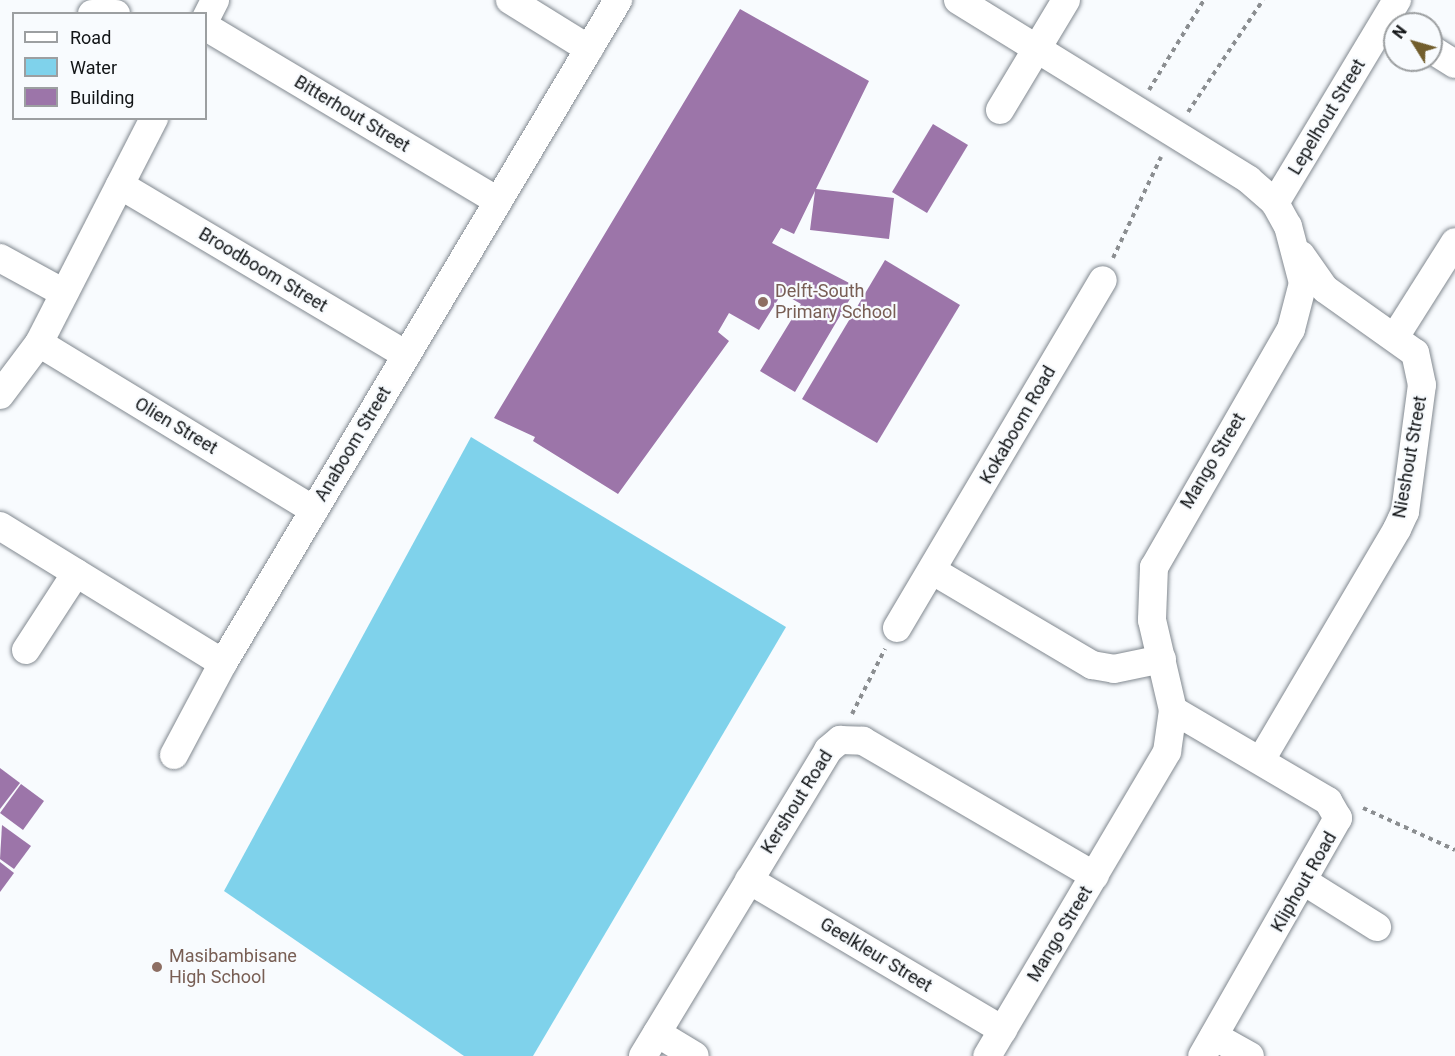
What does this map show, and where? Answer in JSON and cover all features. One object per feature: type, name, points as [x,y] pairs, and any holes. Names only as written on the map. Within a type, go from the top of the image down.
[{"type":"street","points":[[207,16],[214,0]]},
{"type":"street","points":[[510,0],[589,49]]},
{"type":"street","name":"Anaboom Street","points":[[174,755],[223,663],[618,0]]},
{"type":"street","name":"Mango Street","points":[[958,0],[1175,132],[1275,203],[1295,246],[1303,283],[1291,329],[1154,567],[1149,592],[1173,710],[1167,752],[987,1056]]},
{"type":"street","points":[[1000,110],[1066,0]]},
{"type":"street","name":"Bitterhout Street","points":[[207,28],[498,201]]},
{"type":"street","name":"Lepelhout Street","points":[[1275,203],[1383,30]]},
{"type":"street","points":[[0,395],[39,343],[153,120]]},
{"type":"street","name":"Broodboom Street","points":[[120,184],[406,355]]},
{"type":"street","points":[[1395,337],[1455,242]]},
{"type":"street","name":"Nieshout Street","points":[[1261,760],[1405,512],[1423,377],[1415,353],[1325,289],[1295,246]]},
{"type":"street","points":[[0,258],[64,293]]},
{"type":"street","name":"Kokaboom Road","points":[[897,628],[933,571],[1103,280]]},
{"type":"street","name":"Olien Street","points":[[39,343],[314,510]]},
{"type":"street","points":[[0,526],[223,663]]},
{"type":"street","points":[[933,571],[1092,666],[1114,669],[1162,659]]},
{"type":"street","points":[[26,650],[76,573]]},
{"type":"street","name":"Kliphout Road","points":[[1173,710],[1261,760],[1336,811],[1338,825],[1208,1046]]},
{"type":"street","name":"Kershout Road","points":[[650,1045],[828,750],[840,740],[863,741],[1095,876]]},
{"type":"street","name":"Geelkleur Street","points":[[749,880],[1003,1030]]},
{"type":"street","points":[[1305,882],[1377,927]]},
{"type":"street","points":[[650,1045],[695,1056]]},
{"type":"street","points":[[1208,1046],[1250,1056]]},
{"type":"path","points":[[1137,108],[1204,0]]},
{"type":"path","points":[[1103,280],[1175,132],[1263,0]]},
{"type":"path","points":[[840,740],[897,628]]},
{"type":"path","points":[[1336,811],[1364,808],[1455,850]]},
{"type":"water","points":[[471,437],[786,627],[533,1056],[464,1056],[224,891]]},
{"type":"building","points":[[740,9],[869,81],[816,189],[894,198],[889,239],[810,230],[815,191],[794,234],[781,228],[772,243],[857,287],[795,392],[760,371],[801,304],[782,293],[759,330],[729,313],[718,332],[729,341],[618,494],[533,441],[535,437],[494,418]]},
{"type":"building","points":[[933,124],[968,145],[927,213],[892,192]]},
{"type":"building","points":[[885,260],[960,305],[877,443],[802,399]]},
{"type":"building","points":[[0,768],[20,783],[0,809]]},
{"type":"building","points":[[21,784],[44,801],[23,830],[0,813]]},
{"type":"building","points":[[2,825],[31,846],[14,869],[0,859]]},
{"type":"building","points":[[0,862],[14,873],[0,892]]},
{"type":"place","name":"Delft-South Primary School","points":[[763,302]]},
{"type":"place","name":"Masibambisane High School","points":[[157,967]]}]
